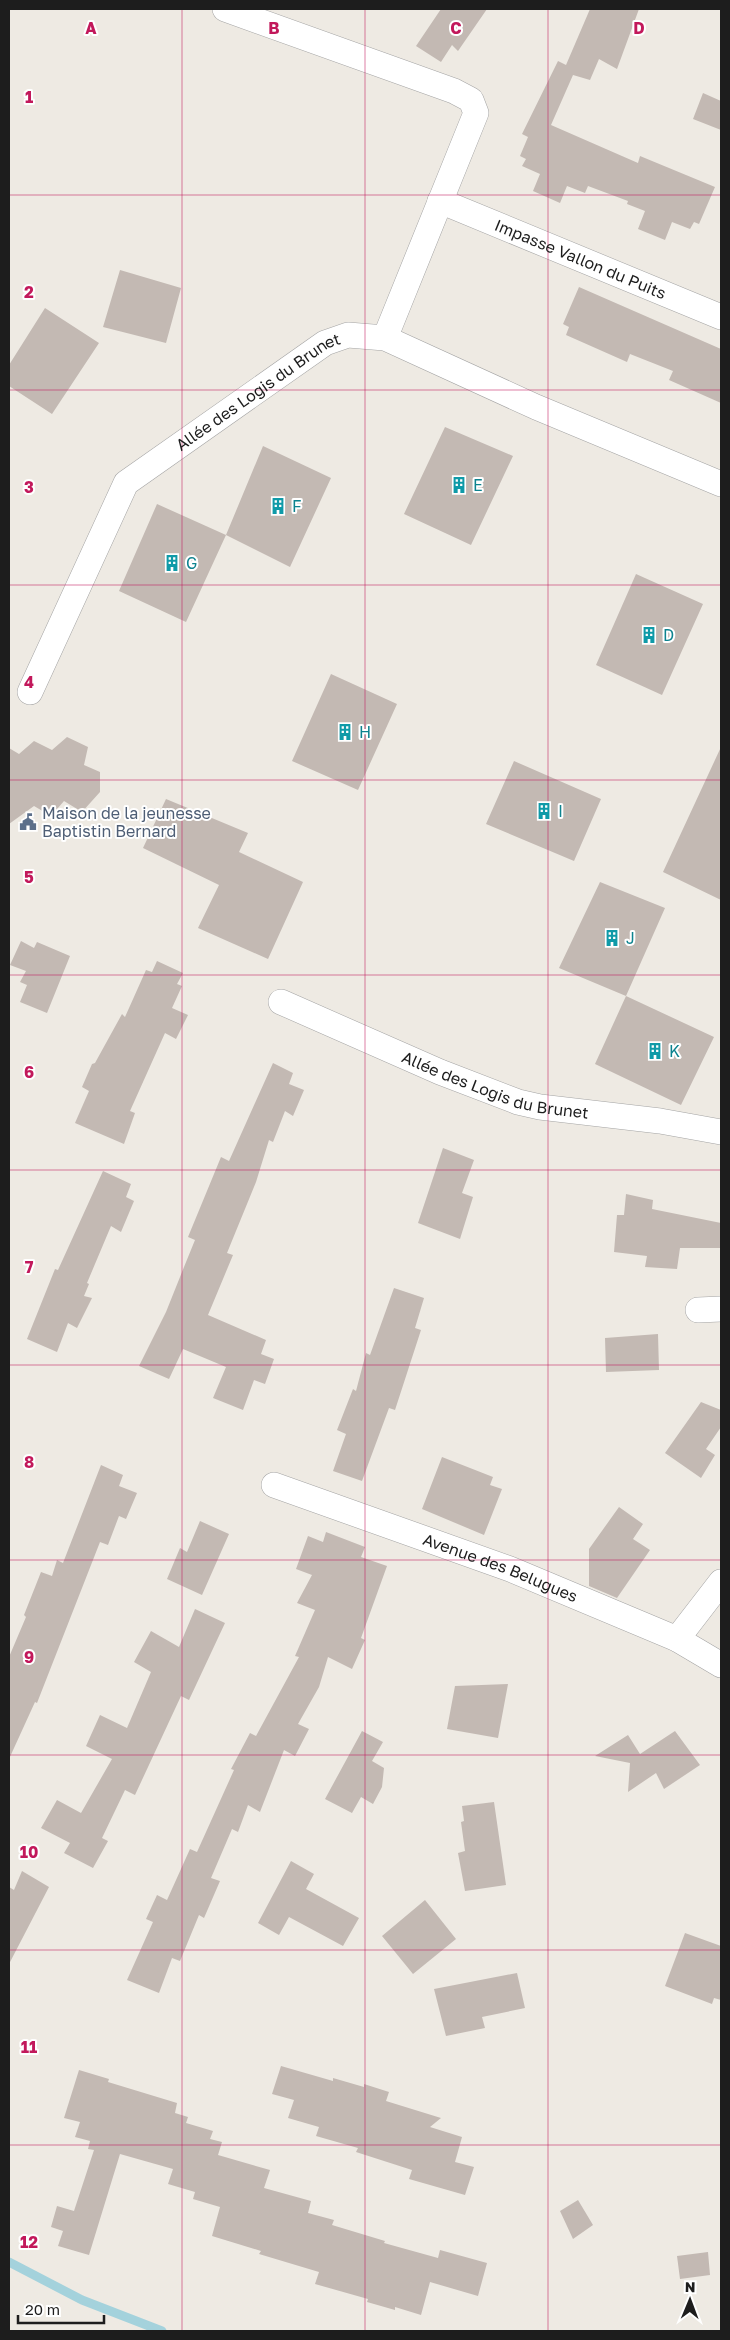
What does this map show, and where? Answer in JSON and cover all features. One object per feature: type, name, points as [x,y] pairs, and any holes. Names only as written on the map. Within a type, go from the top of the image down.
[{"type":"street","points":[[225,9],[445,88],[472,100],[476,113],[385,338]]},
{"type":"street","name":"Impasse Vallon du Puits","points":[[440,201],[721,317]]},
{"type":"street","name":"Allée des Logis du Brunet","points":[[30,692],[126,483],[325,343],[348,334],[385,338],[536,407],[721,484]]},
{"type":"street","name":"Allée des Logis du Brunet","points":[[281,1002],[440,1072],[518,1102],[660,1121],[721,1132]]},
{"type":"street","name":"Avenue des Belugues","points":[[274,1485],[510,1569],[677,1639],[721,1665]]},
{"type":"street","points":[[677,1639],[721,1582]]},
{"type":"building","points":[[441,9],[487,9],[458,51],[452,45],[441,62],[416,46]]},
{"type":"building","points":[[590,9],[639,9],[617,69],[599,59],[590,80],[573,75],[551,125],[638,163],[640,156],[715,187],[699,224],[694,222],[690,229],[672,222],[665,240],[638,229],[645,211],[627,204],[628,201],[588,186],[585,193],[567,186],[560,203],[533,191],[540,174],[522,166],[526,159],[520,156],[528,137],[522,134],[558,61],[566,65]]},
{"type":"building","points":[[703,93],[721,101],[721,130],[693,119]]},
{"type":"building","points":[[120,270],[181,288],[166,343],[103,327]]},
{"type":"building","points":[[579,287],[721,349],[721,403],[669,380],[673,371],[630,354],[627,362],[566,335],[569,327],[563,324]]},
{"type":"building","points":[[45,308],[99,343],[52,414],[9,386],[9,365]]},
{"type":"building","name":"E","points":[[445,427],[513,456],[471,545],[404,514]]},
{"type":"building","name":"F","points":[[263,446],[331,478],[290,567],[226,535]]},
{"type":"building","name":"G","points":[[157,504],[226,535],[186,622],[119,591]]},
{"type":"building","name":"D","points":[[636,574],[703,604],[662,695],[596,665]]},
{"type":"building","name":"H","points":[[331,674],[397,704],[358,790],[292,761]]},
{"type":"building","points":[[67,737],[88,747],[84,765],[100,772],[100,792],[82,812],[64,801],[51,816],[34,806],[9,824],[9,748],[19,754],[34,741],[52,750]]},
{"type":"building","points":[[721,747],[721,900],[663,872]]},
{"type":"building","name":"I","points":[[514,761],[601,799],[574,861],[486,824]]},
{"type":"building","points":[[166,799],[248,833],[239,852],[303,882],[268,959],[198,928],[219,885],[143,848]]},
{"type":"building","name":"J","points":[[600,882],[665,908],[626,996],[559,968]]},
{"type":"building","points":[[21,941],[34,948],[37,942],[70,956],[47,1013],[20,1002],[27,985],[20,982],[26,971],[10,965]]},
{"type":"building","points":[[157,961],[183,973],[177,984],[182,986],[172,1008],[188,1015],[176,1039],[165,1033],[130,1111],[135,1113],[124,1144],[75,1123],[89,1091],[82,1087],[92,1064],[95,1063],[122,1014],[125,1017],[146,970],[152,972]]},
{"type":"building","name":"K","points":[[626,996],[714,1037],[681,1105],[595,1064]]},
{"type":"building","points":[[273,1063],[293,1073],[289,1084],[304,1090],[293,1116],[285,1111],[273,1142],[269,1140],[256,1182],[227,1253],[233,1255],[208,1315],[266,1340],[261,1354],[274,1359],[265,1384],[254,1380],[243,1410],[213,1398],[226,1367],[183,1349],[169,1379],[139,1366],[166,1312],[195,1240],[188,1237],[221,1157],[229,1161]]},
{"type":"building","points":[[443,1148],[474,1160],[462,1193],[473,1197],[460,1239],[418,1223]]},
{"type":"building","points":[[103,1171],[131,1184],[126,1197],[134,1201],[121,1232],[111,1226],[87,1283],[89,1284],[84,1296],[92,1298],[77,1328],[68,1323],[57,1352],[27,1339],[55,1269],[58,1270]]},
{"type":"building","points":[[626,1194],[653,1200],[652,1209],[721,1223],[721,1248],[680,1248],[677,1269],[645,1267],[647,1256],[614,1252],[617,1215],[624,1215]]},
{"type":"building","points":[[394,1288],[424,1298],[415,1328],[421,1330],[395,1410],[389,1408],[362,1481],[333,1471],[346,1434],[337,1430],[353,1389],[356,1391],[366,1353],[370,1355]]},
{"type":"building","points":[[658,1334],[659,1370],[606,1372],[605,1338]]},
{"type":"building","points":[[701,1402],[721,1410],[721,1427],[706,1449],[715,1455],[701,1478],[665,1453]]},
{"type":"building","points":[[442,1457],[493,1477],[490,1485],[502,1489],[484,1535],[422,1509]]},
{"type":"building","points":[[101,1465],[123,1475],[119,1486],[137,1493],[126,1519],[119,1516],[108,1545],[100,1542],[37,1703],[35,1702],[9,1759],[9,1657],[26,1617],[24,1615],[41,1572],[52,1576],[57,1560],[63,1563]]},
{"type":"building","points":[[619,1507],[643,1524],[633,1539],[650,1550],[617,1598],[589,1586],[589,1549]]},
{"type":"building","points":[[200,1521],[229,1534],[202,1595],[167,1579],[180,1548],[187,1552]]},
{"type":"building","points":[[326,1532],[365,1547],[361,1557],[387,1566],[361,1638],[365,1640],[352,1669],[328,1657],[319,1687],[298,1724],[309,1729],[295,1756],[284,1750],[260,1812],[248,1805],[238,1832],[232,1829],[211,1878],[220,1881],[204,1918],[199,1915],[180,1961],[172,1958],[159,1993],[127,1980],[153,1922],[146,1919],[157,1895],[167,1900],[190,1849],[197,1852],[234,1770],[231,1769],[250,1733],[256,1736],[299,1657],[295,1656],[315,1610],[297,1603],[312,1575],[296,1569],[308,1536],[323,1542]]},
{"type":"building","points":[[195,1609],[225,1623],[189,1700],[181,1696],[135,1795],[125,1790],[102,1838],[108,1841],[93,1868],[64,1853],[70,1843],[41,1828],[57,1800],[81,1813],[112,1759],[86,1746],[100,1715],[127,1728],[151,1672],[134,1662],[151,1631],[179,1647]]},
{"type":"building","points":[[508,1684],[498,1738],[447,1729],[455,1686]]},
{"type":"building","points":[[362,1731],[383,1742],[372,1761],[384,1768],[382,1787],[373,1804],[361,1797],[352,1813],[325,1799]]},
{"type":"building","points":[[675,1731],[700,1765],[664,1789],[656,1773],[628,1792],[630,1763],[595,1756],[628,1735],[640,1754]]},
{"type":"building","points":[[494,1802],[506,1885],[465,1891],[458,1853],[465,1851],[461,1822],[464,1821],[462,1806]]},
{"type":"building","points":[[291,1861],[314,1874],[306,1889],[359,1918],[343,1946],[289,1917],[279,1935],[258,1923]]},
{"type":"building","points":[[22,1871],[49,1887],[9,1964],[9,1887],[14,1890]]},
{"type":"building","points":[[425,1900],[456,1939],[413,1974],[382,1936]]},
{"type":"building","points":[[685,1933],[721,1946],[721,2000],[714,1998],[712,2004],[665,1986]]},
{"type":"building","points":[[517,1973],[525,2008],[482,2017],[485,2028],[446,2036],[434,1989]]},
{"type":"building","points":[[281,2066],[333,2081],[333,2078],[364,2087],[364,2084],[389,2092],[386,2101],[441,2118],[430,2127],[462,2137],[455,2162],[474,2167],[465,2195],[409,2179],[412,2170],[356,2152],[358,2148],[316,2136],[319,2127],[288,2118],[294,2100],[272,2094]]},
{"type":"building","points":[[79,2070],[109,2079],[108,2082],[177,2103],[175,2113],[188,2117],[186,2123],[213,2131],[210,2139],[222,2142],[218,2155],[270,2170],[264,2188],[311,2201],[308,2213],[334,2220],[332,2225],[385,2241],[384,2243],[438,2258],[440,2250],[487,2263],[478,2296],[430,2282],[421,2315],[395,2307],[395,2310],[367,2302],[368,2299],[315,2284],[319,2272],[259,2254],[261,2251],[212,2236],[220,2207],[193,2199],[195,2192],[168,2184],[173,2169],[120,2154],[89,2255],[58,2246],[63,2231],[51,2227],[57,2206],[74,2211],[94,2150],[88,2149],[90,2141],[75,2137],[80,2122],[64,2118]]},
{"type":"building","points":[[578,2200],[593,2225],[573,2239],[560,2211]]},
{"type":"building","points":[[708,2252],[710,2275],[680,2279],[677,2256]]},
{"type":"waterway","points":[[9,2262],[82,2300],[162,2331]]},
{"type":"place","name":"E","points":[[459,485]]},
{"type":"place","name":"F","points":[[278,506]]},
{"type":"place","name":"G","points":[[172,563]]},
{"type":"place","name":"D","points":[[649,635]]},
{"type":"place","name":"H","points":[[345,732]]},
{"type":"place","name":"I","points":[[544,811]]},
{"type":"place","name":"Maison de la jeunesse Baptistin Bernard","points":[[28,822]]},
{"type":"place","name":"J","points":[[612,938]]},
{"type":"place","name":"K","points":[[655,1051]]}]
